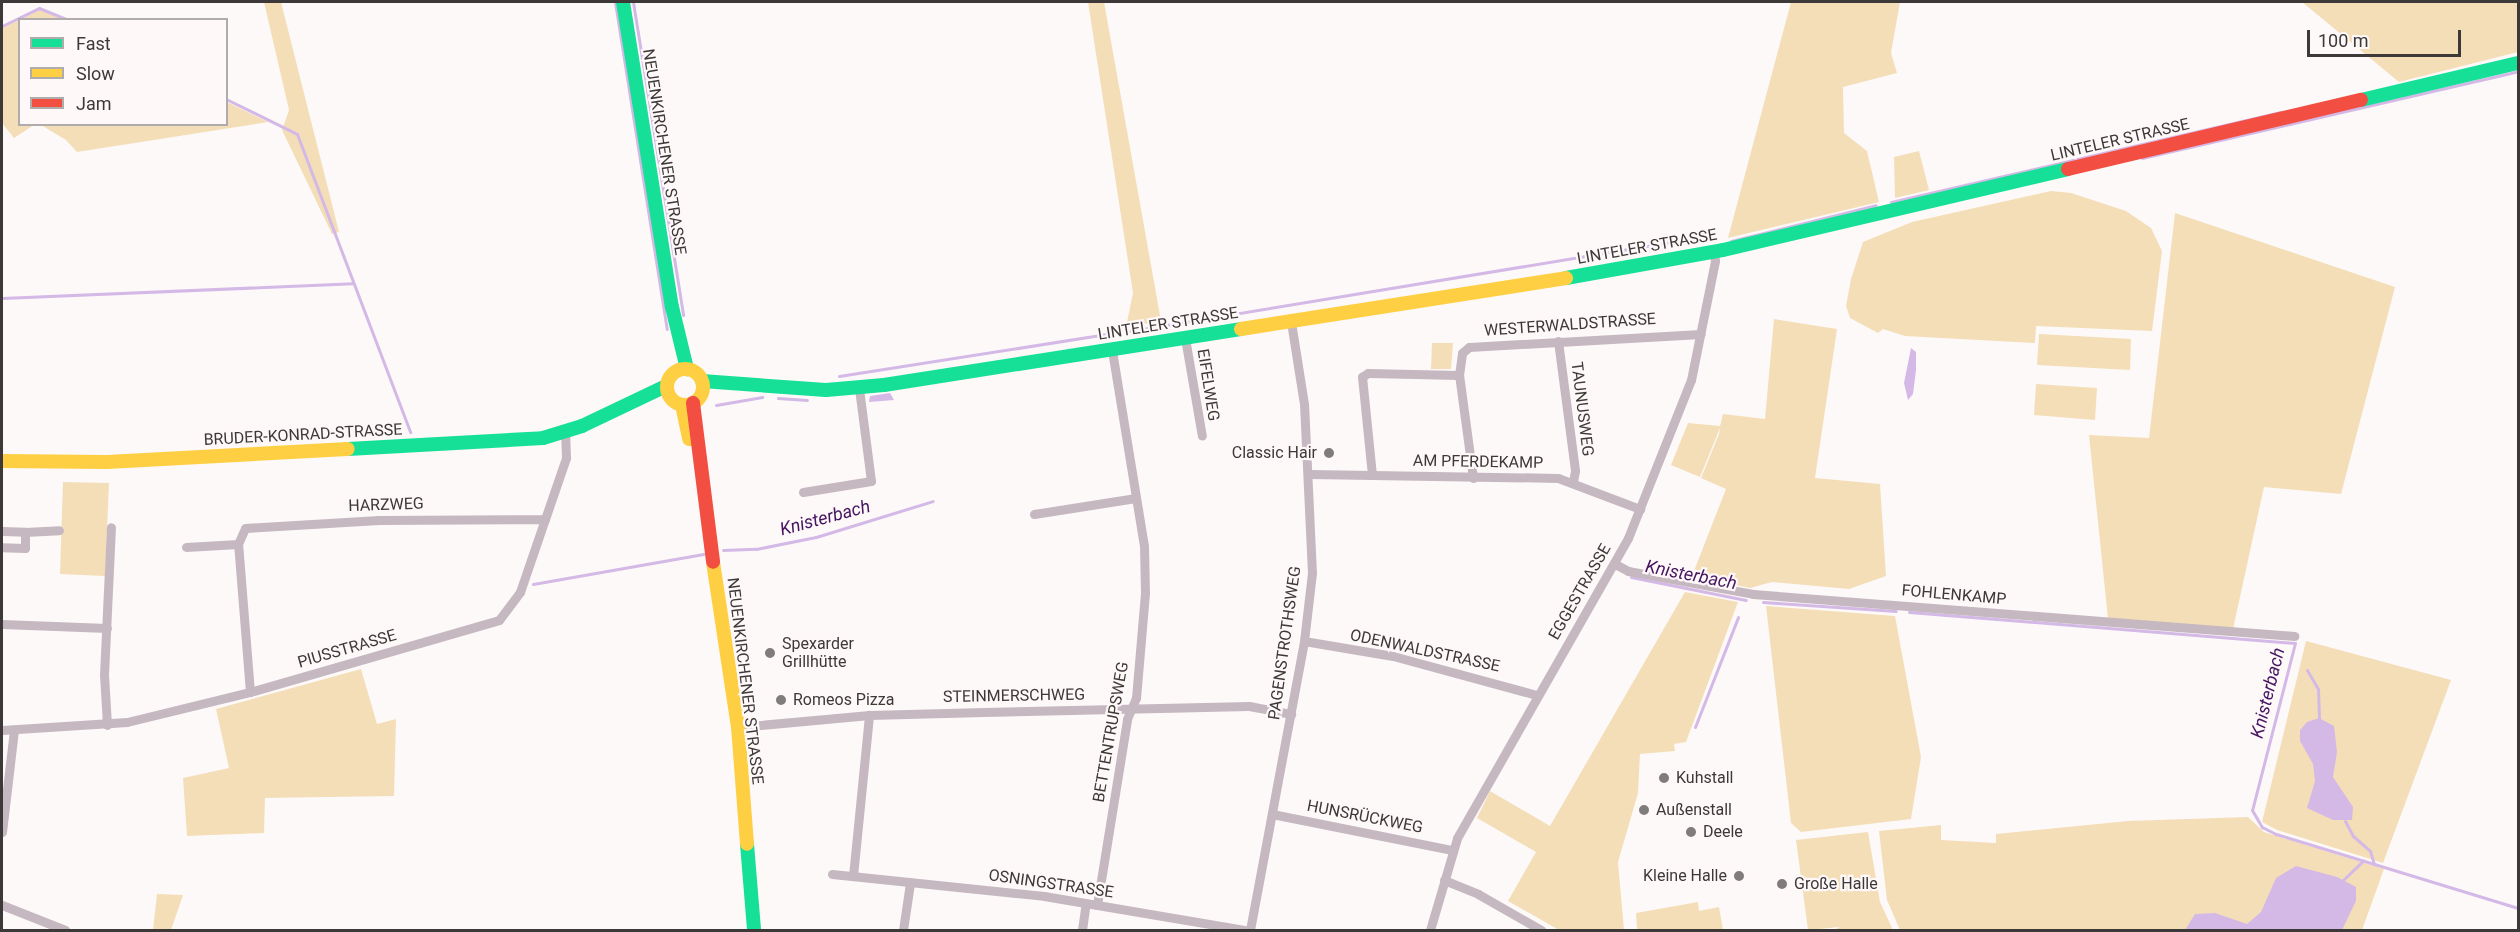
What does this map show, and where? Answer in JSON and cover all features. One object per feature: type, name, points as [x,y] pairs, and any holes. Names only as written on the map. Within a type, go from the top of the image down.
[{"type":"street","name":"NEUENKIRCHENER STRASSE","points":[[623,2],[682,370]]},
{"type":"street","name":"LINTELER STRASSE","points":[[686,395],[769,387],[859,388],[1291,322],[1714,252],[2518,63]]},
{"type":"street","name":"EGGESTRASSE","points":[[1430,930],[1452,850],[1484,786],[1615,564],[1640,509],[1691,380],[1714,252]]},
{"type":"street","name":"PAGENSTROTHSWEG","points":[[1250,930],[1304,641],[1313,541],[1310,474],[1291,322]]},
{"type":"street","name":"WESTERWALDSTRASSE","points":[[1473,478],[1459,375],[1462,353],[1469,347],[1701,334]]},
{"type":"street","name":"EIFELWEG","points":[[1185,338],[1202,436]]},
{"type":"street","name":"TAUNUSWEG","points":[[1558,341],[1575,471],[1572,481]]},
{"type":"street","name":"BETTENTRUPSWEG","points":[[1097,905],[1131,709],[1136,698],[1145,593],[1144,546],[1112,350]]},
{"type":"street","points":[[682,370],[686,395]]},
{"type":"street","points":[[682,370],[686,395]]},
{"type":"street","points":[[1372,475],[1362,377],[1368,373],[1459,375]]},
{"type":"street","points":[[803,492],[871,481],[859,388]]},
{"type":"street","name":"NEUENKIRCHENER STRASSE","points":[[686,395],[738,727],[754,930]]},
{"type":"street","name":"BRUDER-KONRAD-STRASSE","points":[[2,460],[107,462],[524,439],[566,432],[602,416],[686,395]]},
{"type":"street","name":"PIUSSTRASSE","points":[[2,730],[106,725],[250,692],[499,620],[520,592],[566,458],[566,432]]},
{"type":"street","name":"AM PFERDEKAMP","points":[[1310,474],[1572,481],[1640,509]]},
{"type":"street","points":[[1034,514],[1137,498]]},
{"type":"street","name":"HARZWEG","points":[[238,544],[240,535],[251,526],[497,517],[545,519]]},
{"type":"street","points":[[106,725],[111,526]]},
{"type":"street","points":[[2,531],[59,530]]},
{"type":"street","points":[[2,548],[25,548],[25,532]]},
{"type":"street","points":[[186,547],[238,544],[250,692]]},
{"type":"street","name":"FOHLENKAMP","points":[[1615,564],[1628,571],[1758,594],[2294,636]]},
{"type":"street","points":[[2,624],[107,627]]},
{"type":"street","name":"ODENWALDSTRASSE","points":[[1304,641],[1393,656],[1537,694]]},
{"type":"street","name":"STEINMERSCHWEG","points":[[738,727],[868,715],[1249,706],[1291,714]]},
{"type":"street","points":[[853,876],[868,715]]},
{"type":"street","points":[[2,832],[14,730]]},
{"type":"street","name":"HUNSRÜCKWEG","points":[[1272,814],[1452,850]]},
{"type":"street","name":"OSNINGSTRASSE","points":[[832,874],[1086,903],[1244,930]]},
{"type":"street","points":[[1444,880],[1478,894],[1541,930]]},
{"type":"street","points":[[903,930],[910,883]]},
{"type":"street","points":[[1082,930],[1086,903]]},
{"type":"street","points":[[2,905],[65,930]]},
{"type":"shaded area","points":[[264,2],[281,2],[339,232],[332,234],[282,130],[289,110]]},
{"type":"shaded area","points":[[1088,2],[1104,2],[1161,321],[1126,327],[1133,293]]},
{"type":"shaded area","points":[[1791,2],[1900,2],[1891,53],[1897,73],[1843,87],[1844,133],[1867,151],[1879,202],[1728,238]]},
{"type":"shaded area","points":[[2302,2],[2518,2],[2518,52],[2399,82]]},
{"type":"shaded area","points":[[39,10],[60,18],[24,18]]},
{"type":"shaded area","points":[[18,21],[18,126],[32,126],[14,138],[2,123],[2,28]]},
{"type":"shaded area","points":[[228,102],[268,122],[77,152],[66,140],[43,126],[228,126]]},
{"type":"shaded area","points":[[1919,151],[1929,190],[1895,198],[1894,157]]},
{"type":"shaded area","points":[[2051,191],[2071,193],[2126,211],[2151,228],[2162,251],[2152,331],[2036,326],[2035,343],[1905,336],[1883,329],[1878,333],[1850,318],[1846,306],[1851,279],[1863,242],[1912,222]]},
{"type":"shaded area","points":[[2175,213],[2395,287],[2341,494],[2264,487],[2233,629],[2108,619],[2089,435],[2149,438]]},
{"type":"shaded area","points":[[1774,319],[1837,329],[1815,478],[1880,484],[1886,576],[1849,589],[1772,582],[1750,588],[1692,576],[1726,489],[1701,478],[1720,428],[1700,477],[1671,465],[1688,423],[1720,426],[1723,414],[1765,419]]},
{"type":"shaded area","points":[[2039,334],[2131,339],[2130,370],[2037,365]]},
{"type":"shaded area","points":[[1432,343],[1453,343],[1451,369],[1431,369]]},
{"type":"shaded area","points":[[1911,348],[1916,352],[1916,370],[1913,394],[1908,400],[1904,383]]},
{"type":"shaded area","points":[[2036,384],[2097,388],[2095,420],[2034,415]]},
{"type":"shaded area","points":[[890,393],[894,400],[869,402],[870,396]]},
{"type":"shaded area","points":[[63,482],[109,483],[105,576],[60,574]]},
{"type":"shaded area","points":[[1685,592],[1738,602],[1686,742],[1674,744],[1675,751],[1640,754],[1638,793],[1618,862],[1624,930],[1559,930],[1508,901],[1536,852],[1477,818],[1490,791],[1550,826]]},
{"type":"shaded area","points":[[1766,606],[1895,616],[1921,757],[1911,819],[1801,832],[1791,823]]},
{"type":"shaded area","points":[[2306,641],[2451,680],[2383,863],[2277,830],[2262,822]]},
{"type":"shaded area","points":[[361,669],[377,724],[396,719],[394,796],[265,798],[264,833],[187,836],[183,778],[229,768],[216,709]]},
{"type":"shaded area","points":[[2319,718],[2334,726],[2337,752],[2333,777],[2353,807],[2352,820],[2333,820],[2307,808],[2315,781],[2313,764],[2300,741],[2300,730],[2307,722]]},
{"type":"shaded area","points":[[2248,817],[2264,832],[2384,869],[2362,930],[1900,930],[1887,900],[1879,831],[1941,825],[1941,840],[1996,843],[1996,834],[2128,821]]},
{"type":"shaded area","points":[[1868,832],[1880,902],[1893,930],[1834,930],[1840,927],[1808,930],[1796,840]]},
{"type":"shaded area","points":[[2296,866],[2337,877],[2356,887],[2356,901],[2342,930],[2185,930],[2195,914],[2215,913],[2247,924],[2261,912],[2276,878]]},
{"type":"shaded area","points":[[157,894],[183,895],[171,930],[153,930]]},
{"type":"shaded area","points":[[1698,902],[1699,911],[1719,907],[1723,930],[1637,930],[1636,913]]},
{"type":"waterway","points":[[615,2],[667,329]]},
{"type":"waterway","points":[[633,2],[683,315]]},
{"type":"waterway","points":[[18,18],[39,8],[63,18]]},
{"type":"waterway","points":[[2,26],[18,18]]},
{"type":"waterway","points":[[2142,158],[2518,71]]},
{"type":"waterway","points":[[228,100],[297,134],[410,432]]},
{"type":"waterway","points":[[1891,202],[2280,112]]},
{"type":"waterway","points":[[1731,241],[1876,205]]},
{"type":"waterway","points":[[1130,331],[1713,235]]},
{"type":"waterway","points":[[2,298],[353,283]]},
{"type":"waterway","points":[[839,376],[1115,333]]},
{"type":"waterway","points":[[716,405],[762,397]]},
{"type":"waterway","points":[[778,398],[807,400]]},
{"type":"waterway","name":"Knisterbach","points":[[723,550],[756,549],[816,537],[933,501]]},
{"type":"waterway","name":"Knisterbach","points":[[533,584],[703,554]]},
{"type":"waterway","name":"Knisterbach","points":[[1631,577],[1746,600]]},
{"type":"waterway","name":"Knisterbach","points":[[1763,602],[1896,611]]},
{"type":"waterway","name":"Knisterbach","points":[[1909,612],[2295,643],[2252,810],[2262,827],[2276,834],[2518,908]]},
{"type":"waterway","points":[[1695,727],[1738,617]]},
{"type":"waterway","points":[[2307,670],[2318,689],[2319,718]]},
{"type":"waterway","points":[[2345,821],[2353,836],[2370,851],[2374,864]]},
{"type":"waterway","points":[[2343,880],[2363,861]]},
{"type":"traffic: fast","points":[[623,2],[672,307],[687,369]]},
{"type":"traffic: fast","points":[[2361,100],[2518,63]]},
{"type":"traffic: fast","points":[[1566,278],[1723,250],[2068,169]]},
{"type":"traffic: fast","points":[[702,381],[826,390],[884,385],[1241,329]]},
{"type":"traffic: fast","points":[[348,449],[543,438],[582,426],[666,386]]},
{"type":"traffic: fast","points":[[747,844],[754,930]]},
{"type":"traffic: slow","points":[[1241,329],[1566,278]]},
{"type":"traffic: slow","points":[[685,369],[698,374],[703,387],[698,400],[685,405],[672,400],[667,387],[672,374],[685,369]]},
{"type":"traffic: slow","points":[[682,405],[689,439]]},
{"type":"traffic: slow","points":[[2,461],[107,462],[348,449]]},
{"type":"traffic: slow","points":[[713,562],[738,727],[747,844]]},
{"type":"traffic: jam","points":[[2068,169],[2361,100]]},
{"type":"traffic: jam","points":[[693,403],[713,562]]},
{"type":"place","name":"Classic Hair","points":[[1329,453]]},
{"type":"place","name":"Spexarder Grillhütte","points":[[770,653]]},
{"type":"place","name":"Romeos Pizza","points":[[781,700]]},
{"type":"place","name":"Kuhstall","points":[[1664,778]]},
{"type":"place","name":"Außenstall","points":[[1644,810]]},
{"type":"place","name":"Deele","points":[[1691,832]]},
{"type":"place","name":"Kleine Halle","points":[[1739,876]]},
{"type":"place","name":"Große Halle","points":[[1782,884]]}]
